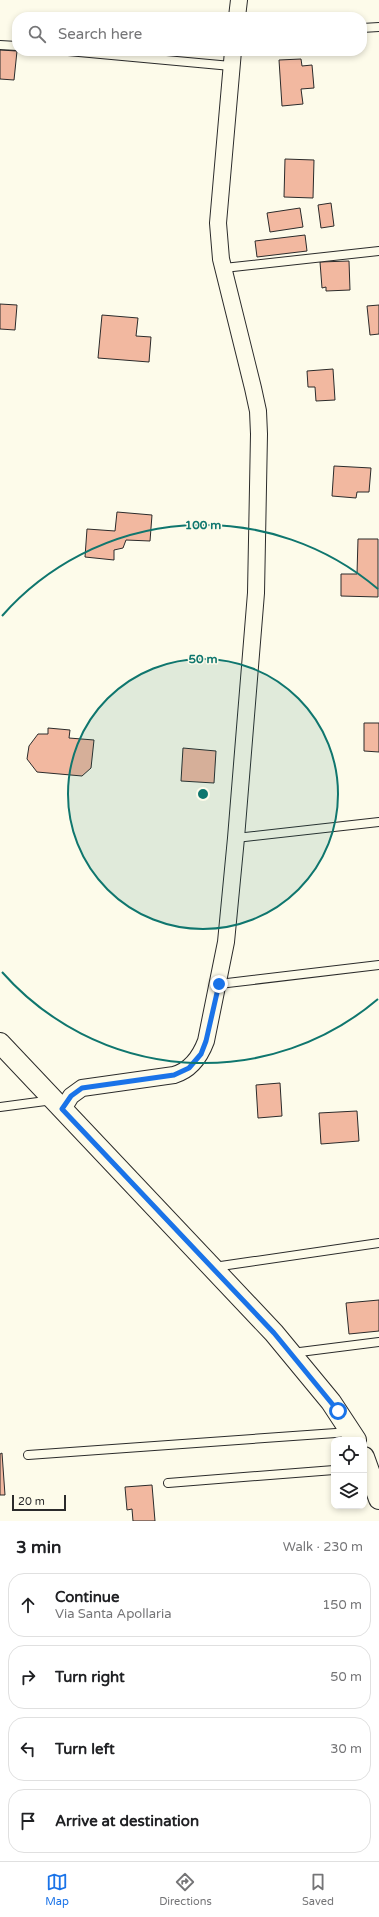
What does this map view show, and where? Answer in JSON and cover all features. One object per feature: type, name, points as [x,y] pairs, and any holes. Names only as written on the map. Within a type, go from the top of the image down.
[{"type":"street","points":[[237,12],[238,0]]},
{"type":"street","points":[[59,1104],[82,1088],[174,1075],[189,1068],[201,1054],[206,1041],[219,984],[226,942],[256,593],[259,434],[258,411],[224,268],[220,249],[218,223],[232,58]]},
{"type":"street","points":[[0,1043],[212,1267],[290,1353],[331,1402],[353,1436]]},
{"type":"street","points":[[367,1463],[379,1499]]},
{"type":"lane","points":[[367,28],[379,27]]},
{"type":"lane","points":[[0,45],[12,46]]},
{"type":"lane","points":[[185,56],[232,58]]},
{"type":"lane","points":[[224,268],[379,251]]},
{"type":"lane","points":[[236,838],[379,822]]},
{"type":"lane","points":[[219,984],[379,965]]},
{"type":"lane","points":[[0,1107],[59,1104]]},
{"type":"lane","points":[[212,1267],[379,1243]]},
{"type":"lane","points":[[290,1353],[379,1342]]},
{"type":"lane","points":[[28,1455],[353,1436]]},
{"type":"lane","points":[[168,1483],[331,1470]]},
{"type":"building","points":[[0,50],[12,51],[12,56],[16,56],[14,80],[0,79]]},
{"type":"building","points":[[301,59],[302,66],[312,65],[314,88],[301,89],[303,104],[282,106],[279,60]]},
{"type":"building","points":[[285,159],[314,160],[313,198],[284,197]]},
{"type":"building","points":[[331,203],[334,226],[321,228],[318,205]]},
{"type":"building","points":[[300,208],[303,227],[270,232],[267,213]]},
{"type":"building","points":[[305,235],[307,251],[257,257],[255,241]]},
{"type":"building","points":[[349,261],[350,290],[326,291],[326,287],[322,288],[320,262]]},
{"type":"building","points":[[0,304],[17,305],[15,330],[0,329]]},
{"type":"building","points":[[379,305],[379,334],[370,335],[367,306]]},
{"type":"building","points":[[102,315],[138,318],[136,336],[151,337],[149,362],[98,358]]},
{"type":"building","points":[[333,369],[335,400],[316,401],[315,387],[308,387],[307,371]]},
{"type":"building","points":[[334,466],[371,468],[369,492],[357,492],[356,498],[332,496]]},
{"type":"building","points":[[117,512],[152,515],[150,541],[126,540],[123,548],[114,550],[114,560],[85,557],[87,529],[115,531]]},
{"type":"building","points":[[358,539],[378,539],[378,597],[341,596],[341,574],[357,574]]},
{"type":"building","points":[[364,723],[379,723],[379,752],[364,751]]},
{"type":"building","points":[[48,728],[70,730],[69,738],[94,740],[91,768],[82,776],[37,772],[27,759],[29,746],[38,734],[48,734]]},
{"type":"building","points":[[183,748],[216,751],[214,783],[181,781]]},
{"type":"building","points":[[280,1083],[282,1116],[258,1118],[256,1085]]},
{"type":"building","points":[[357,1111],[359,1141],[321,1144],[319,1113]]},
{"type":"building","points":[[379,1300],[379,1331],[349,1334],[346,1303]]},
{"type":"building","points":[[2,1453],[5,1495],[0,1495],[0,1454]]},
{"type":"building","points":[[152,1485],[155,1521],[133,1521],[132,1509],[127,1510],[125,1487]]},
{"type":"route","points":[[219,984],[206,1041],[201,1054],[189,1068],[180,1074],[82,1088],[75,1091],[62,1109],[274,1333],[338,1411]]}]
